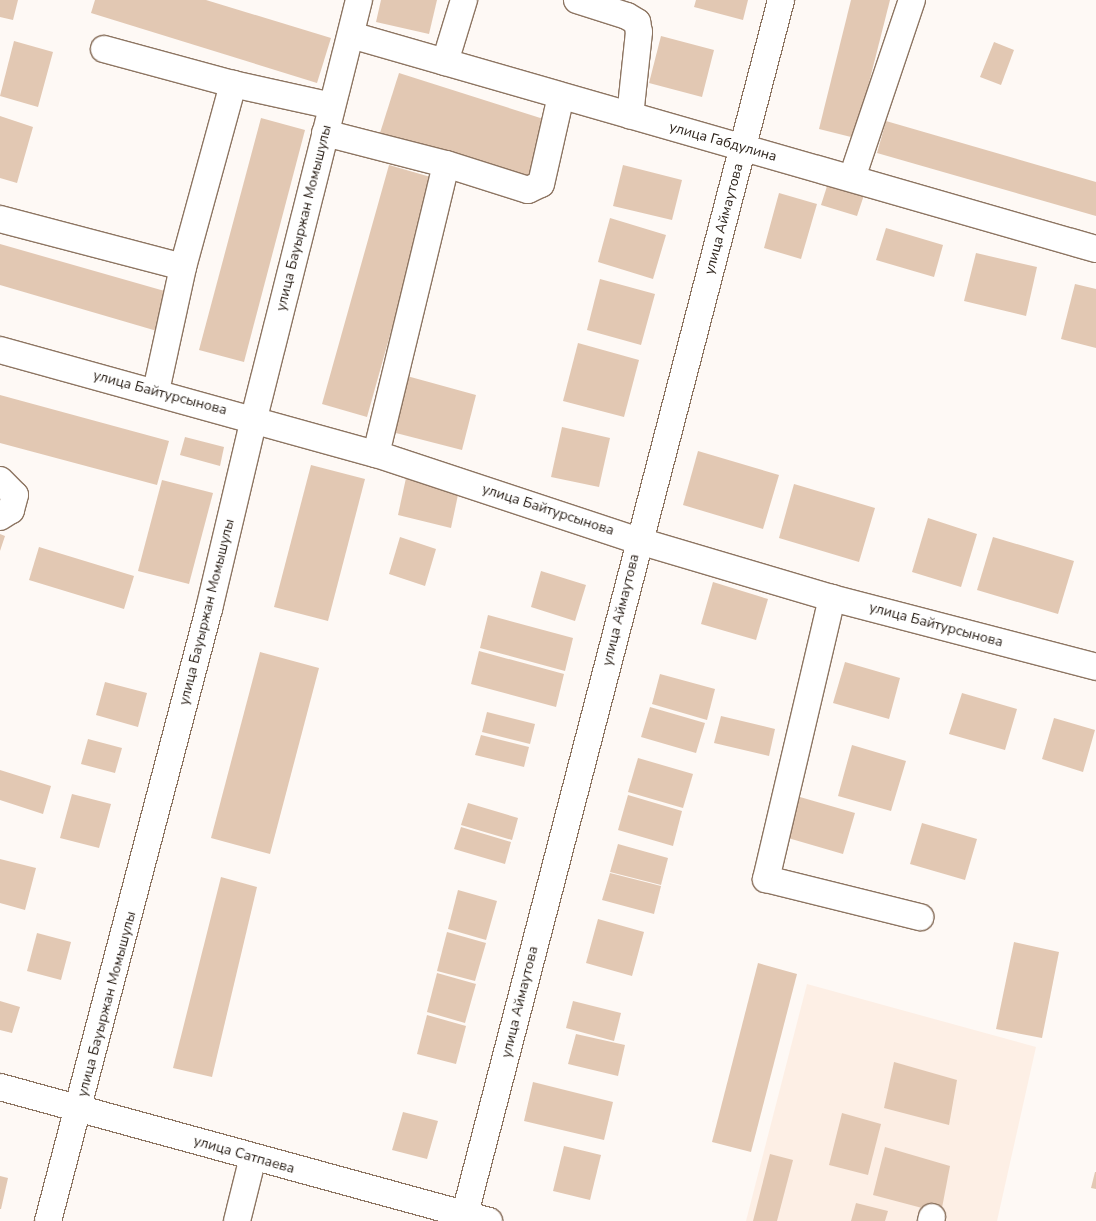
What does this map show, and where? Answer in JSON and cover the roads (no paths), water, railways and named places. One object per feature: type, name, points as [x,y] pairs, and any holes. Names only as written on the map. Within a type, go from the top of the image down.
[{"type":"street","name":"улица Бауыржан Момышулы","points":[[48,1221],[80,1109],[209,609],[254,418],[359,0]]},
{"type":"street","points":[[445,62],[464,0]]},
{"type":"street","points":[[577,0],[627,16],[637,22],[639,32],[630,116]]},
{"type":"street","name":"улица Аймаутова","points":[[473,1219],[639,541],[743,148],[780,0]]},
{"type":"street","points":[[852,178],[912,0]]},
{"type":"street","name":"улица Габдулина","points":[[351,35],[1096,249]]},
{"type":"street","points":[[104,49],[234,84],[332,106]]},
{"type":"street","points":[[156,391],[183,267],[234,84]]},
{"type":"street","points":[[325,133],[446,164],[522,189],[542,184],[562,96]]},
{"type":"street","points":[[376,454],[446,164]]},
{"type":"street","points":[[0,219],[183,267]]},
{"type":"street","name":"улица Байтурсынова","points":[[0,350],[254,418],[376,454],[639,541],[832,598],[1096,667]]},
{"type":"street","points":[[0,480],[15,495],[11,510],[0,517]]},
{"type":"street","points":[[832,598],[766,879],[920,918]]},
{"type":"street","name":"улица Сатпаева","points":[[0,1087],[473,1219]]},
{"type":"street","points":[[237,1221],[252,1157]]}]
